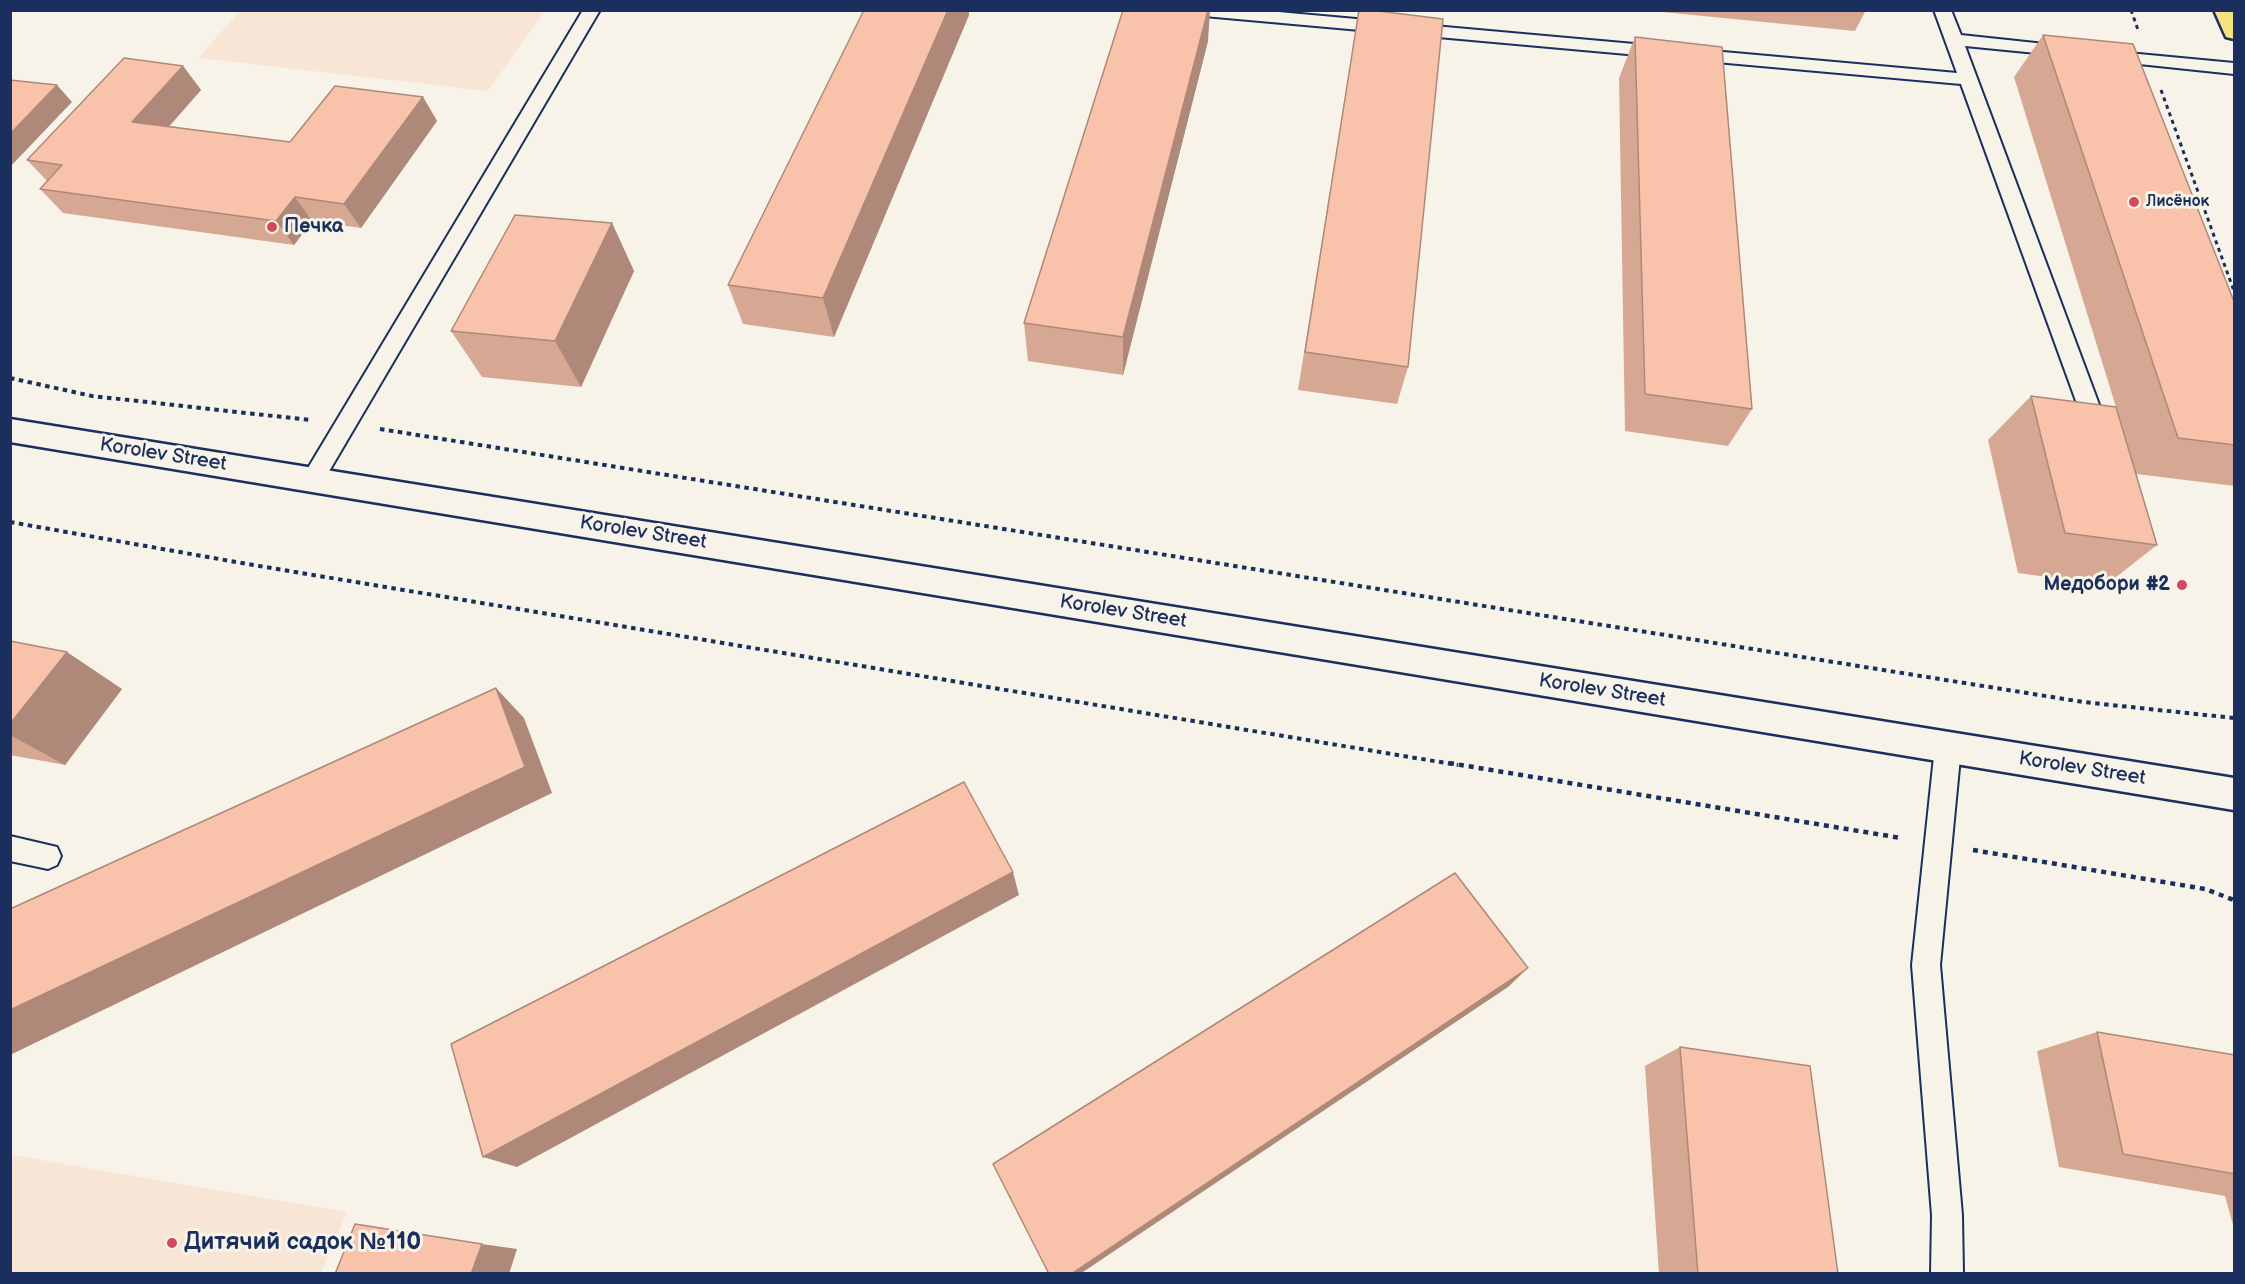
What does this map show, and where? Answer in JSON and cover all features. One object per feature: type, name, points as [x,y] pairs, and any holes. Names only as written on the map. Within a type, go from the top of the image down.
[{"type":"main road","points":[[2224,10],[2235,32]]},
{"type":"street","name":"Korolev Street","points":[[10,430],[2235,794]]},
{"type":"lane","points":[[313,479],[348,424],[592,10]]},
{"type":"lane","points":[[1193,10],[1966,79]]},
{"type":"lane","points":[[1942,10],[2103,447]]},
{"type":"lane","points":[[1954,39],[2235,69]]},
{"type":"lane","points":[[1947,1274],[1947,1215],[1926,965],[1948,747]]},
{"type":"lane","points":[[10,848],[48,856]]},
{"type":"path","points":[[2131,10],[2235,291]]},
{"type":"path","points":[[10,378],[92,396],[348,424],[2071,700],[2235,718]]},
{"type":"path","points":[[10,522],[253,565],[2205,889],[2235,900]]},
{"type":"shaded area","points":[[240,11],[545,11],[488,91],[198,58]]},
{"type":"shaded area","name":"Дитячий садок №110","points":[[11,1155],[347,1212],[321,1273],[11,1273]]},
{"type":"building","points":[[864,10],[948,10],[823,298],[728,285]]},
{"type":"building","points":[[1123,10],[1208,10],[1123,337],[1024,323]]},
{"type":"building","points":[[1359,10],[1443,19],[1408,367],[1305,352]]},
{"type":"building","points":[[2043,35],[2133,44],[2235,304],[2235,445],[2178,438]]},
{"type":"building","points":[[1635,37],[1722,47],[1752,409],[1645,394]]},
{"type":"building","points":[[124,58],[183,66],[132,122],[290,142],[335,86],[423,97],[344,204],[295,197],[276,221],[40,189],[62,165],[27,160]]},
{"type":"building","points":[[10,80],[57,85],[10,134]]},
{"type":"building","points":[[515,215],[612,223],[555,341],[451,331]]},
{"type":"building","points":[[2031,396],[2116,407],[2157,545],[2065,533]]},
{"type":"building","points":[[10,641],[67,652],[10,724]]},
{"type":"building","points":[[496,688],[525,767],[10,1010],[10,909]]},
{"type":"building","points":[[964,782],[1013,872],[483,1157],[451,1044]]},
{"type":"building","points":[[1455,873],[1528,968],[1071,1274],[1049,1274],[993,1164]]},
{"type":"building","points":[[2097,1032],[2235,1055],[2235,1174],[2123,1154]]},
{"type":"building","points":[[1680,1047],[1810,1066],[1838,1274],[1698,1274]]},
{"type":"building","points":[[355,1224],[482,1244],[471,1274],[335,1274]]},
{"type":"place","name":"Лисёнок","points":[[2134,202]]},
{"type":"place","name":"Печка","points":[[272,227]]},
{"type":"place","name":"Медобори #2","points":[[2182,585]]},
{"type":"place","name":"Дитячий садок №110","points":[[172,1243]]}]
